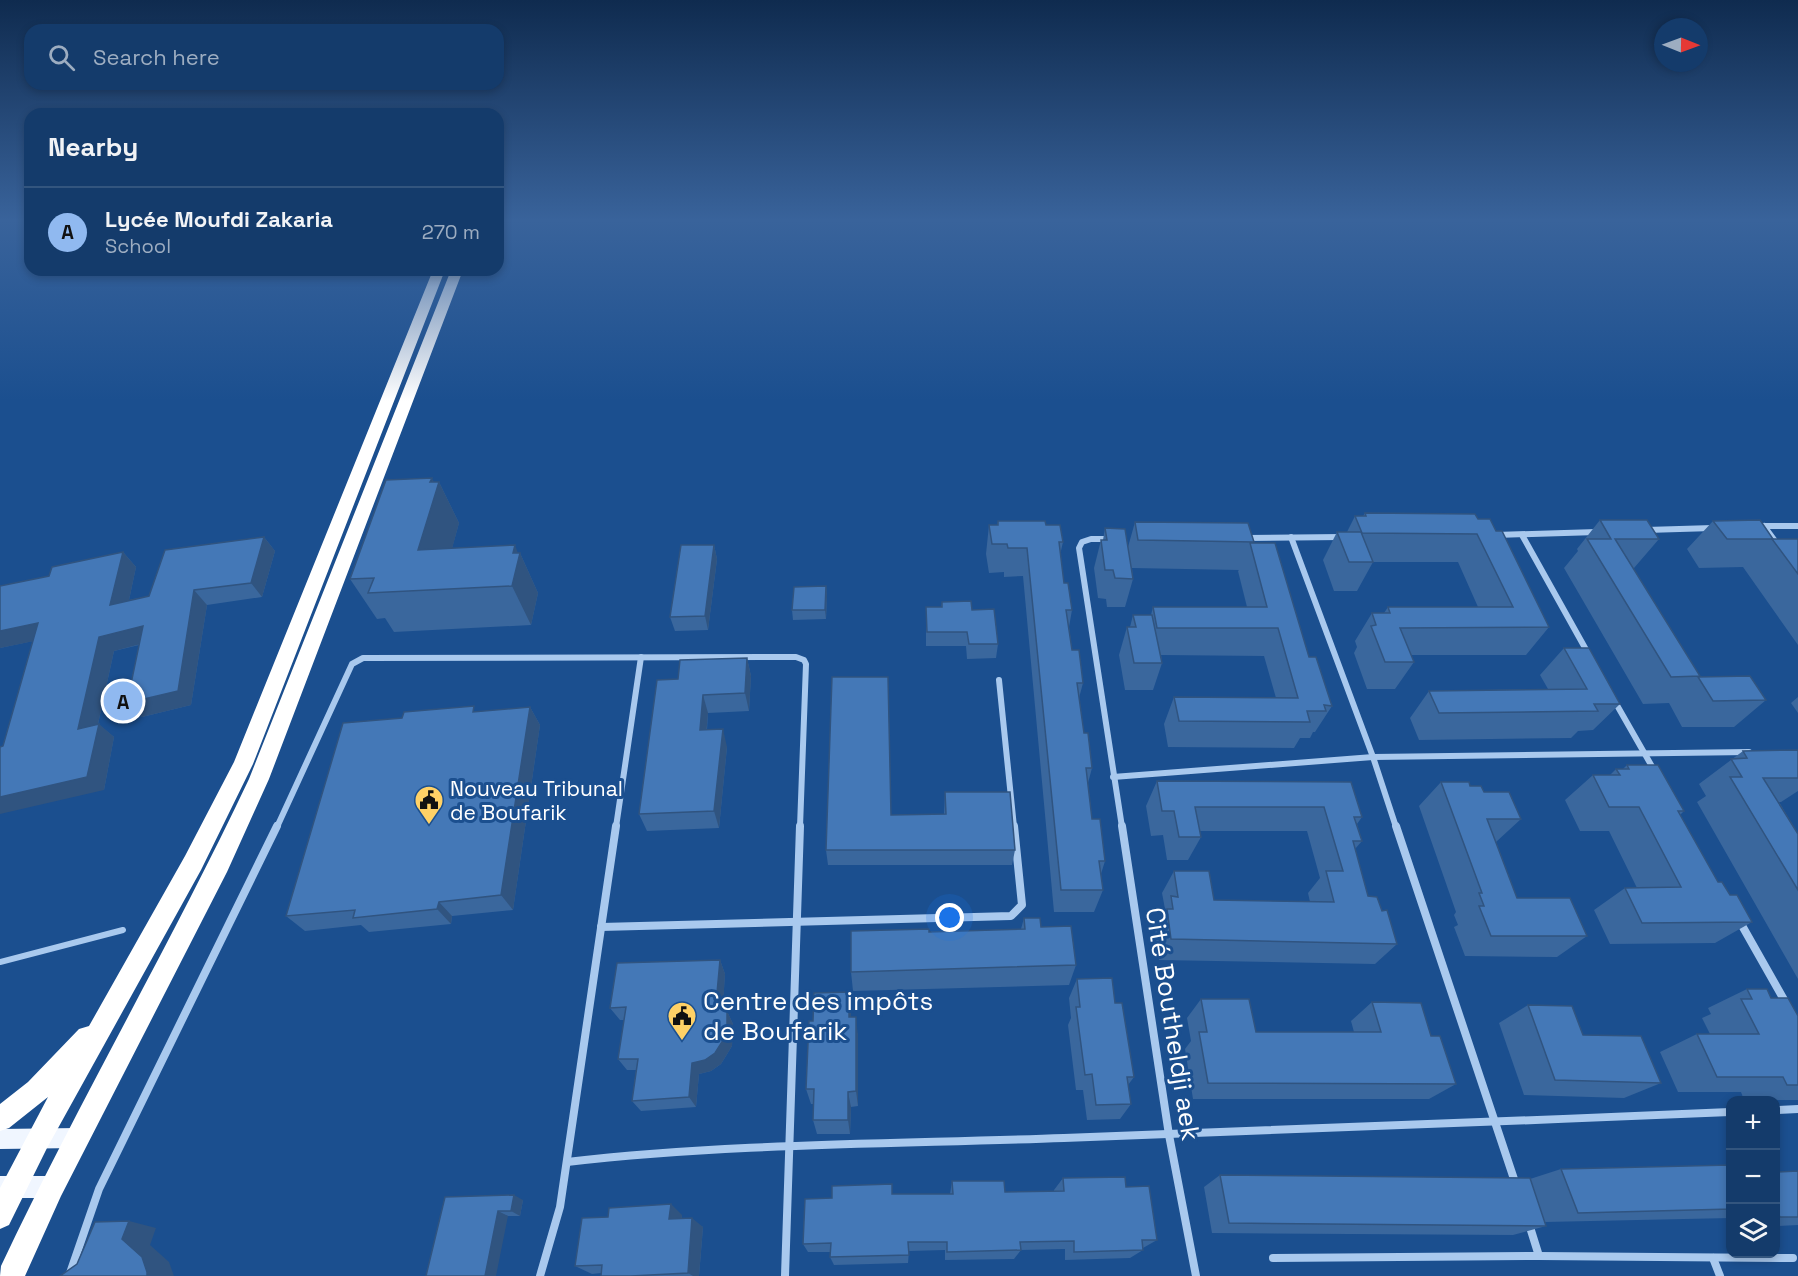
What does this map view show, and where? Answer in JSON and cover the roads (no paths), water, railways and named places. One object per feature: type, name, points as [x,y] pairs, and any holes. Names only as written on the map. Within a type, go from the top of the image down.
[{"type":"highway","points":[[0,1216],[6,1187],[38,1139],[115,1004],[193,863],[243,764],[434,282]]},
{"type":"highway","points":[[11,1276],[52,1187],[219,865],[260,778],[453,282]]},
{"type":"highway","points":[[0,1119],[37,1091],[74,1053],[115,1004]]},
{"type":"main road","points":[[0,1139],[78,1138]]},
{"type":"main road","points":[[6,1187],[52,1187]]},
{"type":"street","points":[[1752,526],[1798,526]]},
{"type":"street","points":[[1764,526],[1784,553]]},
{"type":"street","points":[[1637,531],[1718,528]]},
{"type":"street","points":[[1487,535],[1602,532]]},
{"type":"street","points":[[1522,535],[1592,660]]},
{"type":"street","points":[[1291,537],[1373,757],[1521,1199]]},
{"type":"street","points":[[1244,538],[1349,537]]},
{"type":"street","name":"Cité Boutheldji aek","points":[[1115,539],[1091,539],[1082,542],[1079,548],[1169,1135],[1196,1276]]},
{"type":"street","points":[[540,1276],[560,1207],[641,657]]},
{"type":"street","points":[[69,1276],[99,1189],[294,792],[352,664],[363,658],[796,657],[804,660],[806,664],[785,1276]]},
{"type":"street","points":[[601,927],[1011,916],[1022,905],[999,680]]},
{"type":"street","points":[[1609,691],[1656,774]]},
{"type":"street","points":[[1113,777],[1373,757],[1757,752]]},
{"type":"street","points":[[1733,910],[1792,1014]]},
{"type":"street","points":[[1780,1110],[1798,1109]]},
{"type":"street","points":[[567,1162],[609,1156],[788,1147],[1169,1135],[1726,1112]]},
{"type":"street","points":[[1524,1210],[1539,1256]]},
{"type":"street","points":[[1273,1258],[1539,1256],[1793,1258]]},
{"type":"street","points":[[1713,1258],[1720,1276]]},
{"type":"lane","points":[[0,962],[123,930]]},
{"type":"place","name":"Lycée Moufdi Zakaria","points":[[123,701]]},
{"type":"place","name":"Nouveau Tribunal de Boufarik","points":[[429,826]]},
{"type":"place","name":"Centre des impôts de Boufarik","points":[[682,1042]]}]
